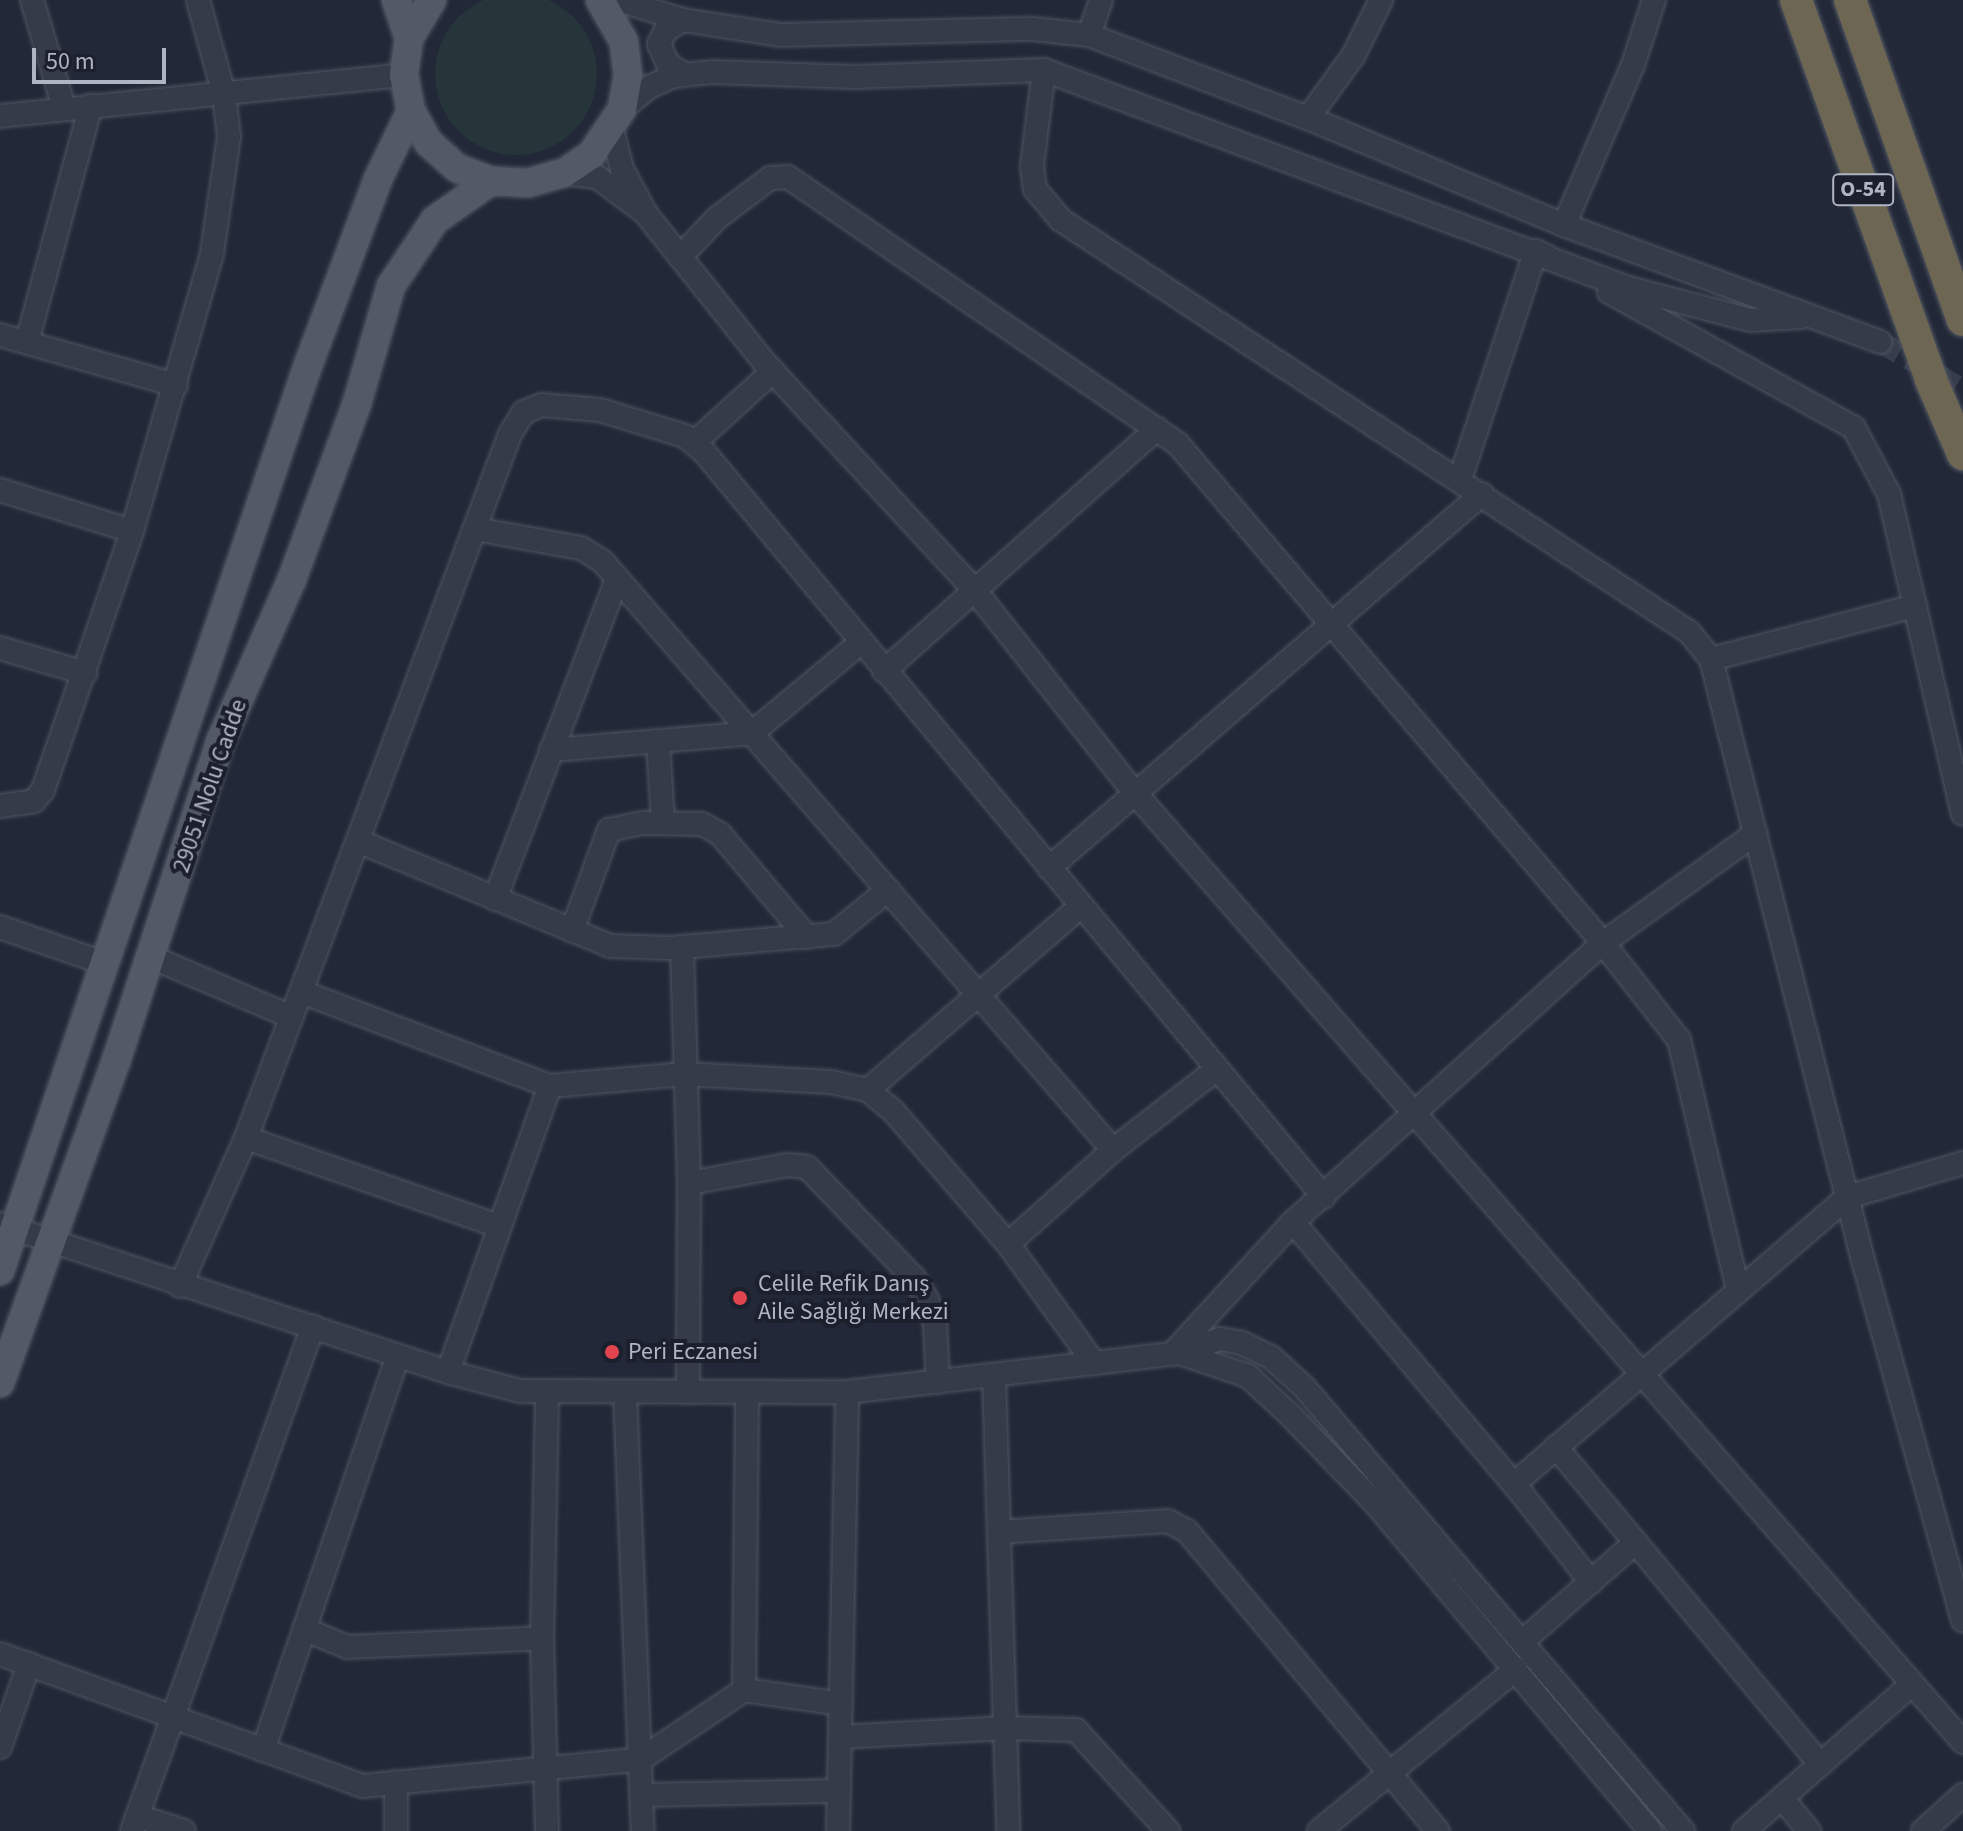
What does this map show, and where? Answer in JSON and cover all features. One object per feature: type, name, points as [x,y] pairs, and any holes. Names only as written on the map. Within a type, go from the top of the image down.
[{"type":"highway","name":"O-54","points":[[1796,0],[1931,380],[1963,454]]},
{"type":"highway","name":"O-54","points":[[1850,0],[1963,320]]},
{"type":"main road","points":[[396,0],[409,38]]},
{"type":"main road","points":[[432,0],[409,38],[404,75],[411,111],[429,143],[448,160],[491,181],[528,183],[564,173],[591,155],[617,120],[628,76],[624,42],[600,0]]},
{"type":"main road","name":"29051 Nolu Cadde","points":[[0,1271],[8,1227],[106,964],[307,368],[378,179],[411,111]]},
{"type":"main road","name":"29051 Nolu Cadde","points":[[0,1383],[151,957],[221,740],[292,579],[357,403],[391,286],[435,220],[491,181]]},
{"type":"street","points":[[32,0],[64,108]]},
{"type":"street","points":[[0,806],[34,801],[43,790],[132,531],[212,253],[229,137],[224,94],[198,0]]},
{"type":"street","points":[[618,0],[683,20],[780,35],[1033,29],[1089,35],[1308,118],[1564,225],[1880,342]]},
{"type":"street","points":[[1089,35],[1101,0]]},
{"type":"street","points":[[1308,118],[1353,56],[1381,0]]},
{"type":"street","points":[[1564,225],[1633,65],[1654,0]]},
{"type":"street","points":[[683,20],[666,30],[659,44],[668,64],[685,75]]},
{"type":"street","points":[[1807,317],[1750,320],[1628,288],[1536,251],[1044,70],[855,77],[685,75],[649,87],[617,120],[622,169],[646,214],[773,371],[976,592],[1134,792],[1963,1742]]},
{"type":"street","points":[[1044,70],[1032,166],[1035,189],[1061,220],[1689,632],[1711,659],[1848,1197],[1957,1573],[1963,1620]]},
{"type":"street","points":[[0,116],[404,75]]},
{"type":"street","points":[[27,342],[91,105]]},
{"type":"street","points":[[564,173],[597,177],[646,214]]},
{"type":"street","points":[[680,257],[717,218],[770,178],[788,177],[1177,443],[1603,943],[1685,1052],[1738,1290]]},
{"type":"street","points":[[1460,479],[1536,251]]},
{"type":"street","points":[[1536,251],[1854,428],[1889,494],[1963,814]]},
{"type":"street","points":[[0,335],[176,385]]},
{"type":"street","points":[[694,443],[773,371]]},
{"type":"street","points":[[180,1286],[246,1138],[510,434],[524,412],[541,405],[600,410],[685,436],[694,443],[1324,1197]]},
{"type":"street","points":[[884,671],[1157,429]]},
{"type":"street","points":[[0,490],[132,531]]},
{"type":"street","points":[[1049,868],[1482,494]]},
{"type":"street","points":[[475,529],[581,548],[617,579],[1113,1150]]},
{"type":"street","points":[[495,899],[617,579]]},
{"type":"street","points":[[1711,659],[1915,606]]},
{"type":"street","points":[[551,750],[752,733],[860,643]]},
{"type":"street","points":[[0,648],[85,673]]},
{"type":"street","points":[[658,741],[663,823]]},
{"type":"street","points":[[572,931],[609,830],[663,823],[702,824],[720,834],[807,937]]},
{"type":"street","points":[[1175,1354],[1293,1222],[1603,943],[1756,833]]},
{"type":"street","points":[[358,841],[610,946],[682,947],[834,934],[888,890]]},
{"type":"street","points":[[868,1090],[977,992],[1081,906]]},
{"type":"street","points":[[0,927],[106,964]]},
{"type":"street","points":[[682,947],[689,1183],[688,1392]]},
{"type":"street","points":[[151,957],[292,1017]]},
{"type":"street","points":[[302,992],[550,1086],[684,1074],[831,1082],[868,1090],[894,1112],[1008,1244],[1094,1363]]},
{"type":"street","points":[[1008,1244],[1113,1150],[1217,1069]]},
{"type":"street","points":[[448,1372],[496,1225],[550,1086]]},
{"type":"street","points":[[246,1138],[496,1225]]},
{"type":"street","points":[[1514,1484],[1848,1197],[1963,1163]]},
{"type":"street","points":[[689,1183],[788,1165],[807,1167],[914,1278],[927,1300],[935,1323],[938,1382]]},
{"type":"street","points":[[1293,1222],[1514,1484],[1591,1582]]},
{"type":"street","points":[[8,1227],[398,1356],[520,1391],[847,1392],[1175,1354],[1220,1339],[1271,1357],[1304,1387],[1683,1831]]},
{"type":"street","points":[[184,1831],[135,1823],[169,1715],[313,1326]]},
{"type":"street","points":[[1175,1354],[1228,1366],[1264,1389],[1375,1503],[1650,1831]]},
{"type":"street","points":[[263,1750],[398,1356]]},
{"type":"street","points":[[994,1375],[1008,1831]]},
{"type":"street","points":[[547,1391],[542,1638],[547,1831]]},
{"type":"street","points":[[625,1392],[643,1831]]},
{"type":"street","points":[[744,1690],[747,1392]]},
{"type":"street","points":[[838,1831],[847,1392]]},
{"type":"street","points":[[1556,1447],[1820,1764]]},
{"type":"street","points":[[999,1532],[1168,1521],[1187,1531],[1438,1831]]},
{"type":"street","points":[[1523,1641],[1636,1542]]},
{"type":"street","points":[[304,1629],[347,1647],[542,1638]]},
{"type":"street","points":[[0,1654],[363,1786],[641,1759],[744,1690],[841,1704]]},
{"type":"street","points":[[0,1747],[29,1664]]},
{"type":"street","points":[[1319,1831],[1516,1669]]},
{"type":"street","points":[[1744,1831],[1912,1684]]},
{"type":"street","points":[[840,1737],[1005,1728],[1076,1730],[1168,1831]]},
{"type":"street","points":[[396,1782],[396,1831]]},
{"type":"street","points":[[642,1795],[839,1791]]},
{"type":"street","points":[[1923,1831],[1963,1795]]},
{"type":"street","points":[[1782,1798],[1809,1831]]},
{"type":"shaded area","points":[[516,-7],[547,-1],[573,17],[591,43],[597,74],[591,105],[573,131],[547,149],[516,155],[485,149],[459,131],[441,105],[435,74],[441,43],[459,17],[485,-1]]},
{"type":"tunnel","points":[[1880,342],[1963,390]]},
{"type":"place","name":"Celile Refik Danış Aile Sağlığı Merkezi","points":[[740,1298]]},
{"type":"place","name":"Peri Eczanesi","points":[[612,1352]]}]
